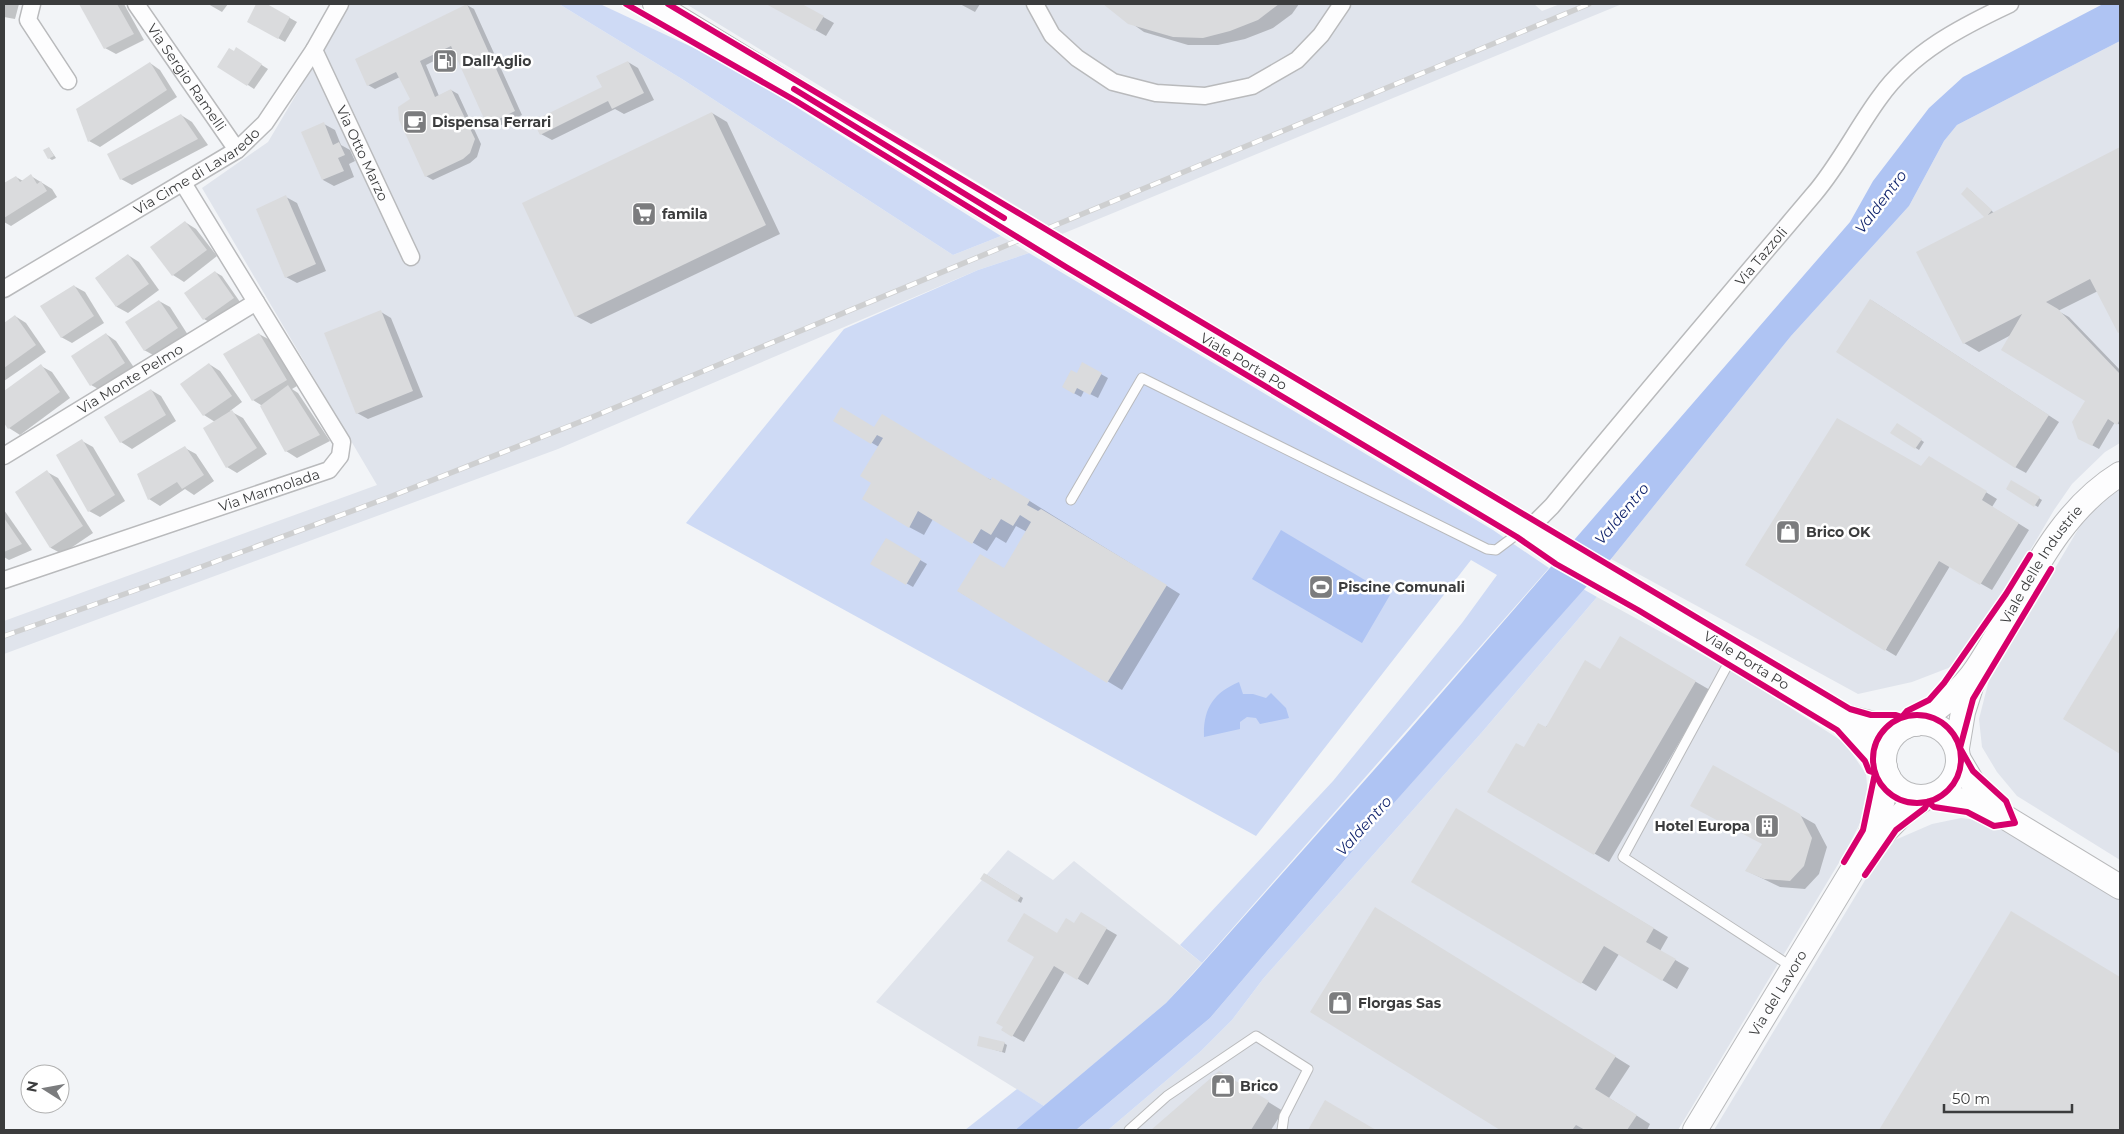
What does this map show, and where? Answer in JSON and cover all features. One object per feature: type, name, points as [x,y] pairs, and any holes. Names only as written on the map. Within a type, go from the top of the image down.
[{"type":"main road","name":"Viale Porta Po","points":[[655,4],[1058,251],[1613,581],[1649,600],[1835,715],[1902,792],[1912,796],[1960,800],[2000,814],[2120,887]]},
{"type":"main road","name":"Viale delle Industrie","points":[[1910,725],[1950,698],[1976,669],[2039,561],[2094,492],[2120,474]]},
{"type":"main road","name":"Viale delle Industrie","points":[[1957,753],[1963,712],[1976,669]]},
{"type":"main road","name":"Viale Porta Po","points":[[1835,715],[1874,724],[1910,725],[1926,723],[1945,731],[1974,785],[2000,814]]},
{"type":"main road","points":[[1861,856],[1880,810],[1886,772],[1886,748],[1891,740],[1910,725]]},
{"type":"main road","points":[[1861,856],[1907,809],[1949,785],[1958,768],[1957,753]]},
{"type":"main road","name":"Via del Lavoro","points":[[1695,1130],[1861,856]]},
{"type":"street","points":[[32,4],[28,20],[68,81]]},
{"type":"street","name":"Via Sergio Ramelli","points":[[136,4],[237,150]]},
{"type":"street","name":"Via Cime di Lavaredo","points":[[4,289],[237,150],[265,123],[314,50],[340,4]]},
{"type":"street","points":[[1035,4],[1052,35],[1077,58],[1113,82],[1156,93],[1205,96],[1252,86],[1296,60],[1321,35],[1342,4]]},
{"type":"street","name":"Via Tazzoli","points":[[1526,528],[1537,521],[1552,506],[1709,316],[1816,193],[1880,96],[1906,68],[1934,44],[2010,4]]},
{"type":"street","name":"Via Otto Marzo","points":[[314,50],[411,256]]},
{"type":"street","name":"Via Marmolada","points":[[4,580],[330,470],[340,456],[342,442],[183,183]]},
{"type":"street","name":"Via Monte Pelmo","points":[[4,456],[256,302]]},
{"type":"lane","points":[[1071,500],[1142,378],[1486,550],[1496,550],[1526,528]]},
{"type":"lane","points":[[1735,653],[1623,857],[1794,969]]},
{"type":"lane","points":[[1129,1130],[1167,1096],[1256,1036],[1308,1069],[1284,1116],[1282,1130]]},
{"type":"shaded area","points":[[350,4],[559,4],[682,79],[953,255],[1001,236],[1029,253],[978,270],[558,449],[4,654],[4,621],[377,485],[202,188],[268,142]]},
{"type":"shaded area","points":[[559,4],[600,4],[728,64],[1001,236],[953,255],[682,79]]},
{"type":"shaded area","points":[[686,4],[1534,4],[1542,11],[1560,4],[1622,4],[1062,234]]},
{"type":"shaded area","points":[[2120,41],[2120,443],[2105,452],[2072,484],[2054,510],[1964,662],[1912,682],[1858,694],[1611,559],[1791,336],[1909,206],[1944,141],[1957,125]]},
{"type":"shaded area","points":[[1029,253],[1493,530],[1549,568],[1202,963],[1180,945],[1333,781],[1462,623],[1497,575],[1471,560],[1256,836],[686,523],[844,329],[978,270]]},
{"type":"shaded area","points":[[2120,479],[2120,860],[2017,796],[1997,772],[1982,747],[1979,719],[1989,680],[2080,526],[2096,503]]},
{"type":"shaded area","points":[[1583,589],[1597,597],[1483,731],[1263,979],[1232,1020],[1201,1051],[1108,1130],[1076,1130],[1210,1018],[1378,821]]},
{"type":"shaded area","points":[[1597,597],[1738,674],[1845,743],[1866,774],[1868,795],[1862,819],[1846,851],[1678,1130],[1108,1130],[1201,1051],[1232,1020],[1263,979],[1483,731]]},
{"type":"shaded area","points":[[1961,818],[2002,823],[2120,896],[2120,1130],[1714,1130],[1867,877],[1895,840],[1932,824]]},
{"type":"shaded area","points":[[1008,850],[1053,880],[1074,861],[1202,963],[1166,1003],[1044,1106],[876,1002]]},
{"type":"shaded area","points":[[1017,1089],[1044,1106],[1015,1130],[965,1130]]},
{"type":"water","name":"Valdentro","points":[[2103,4],[2120,4],[2120,41],[1957,125],[1944,141],[1909,206],[1791,336],[1611,559],[1378,821],[1210,1018],[1076,1130],[1015,1130],[1166,1003],[1194,973],[1405,735],[1850,222],[1873,181],[1929,108],[1963,77]]},
{"type":"water","name":"Piscine Comunali","points":[[1281,530],[1390,595],[1362,643],[1252,579]]},
{"type":"water","points":[[1239,682],[1243,694],[1253,694],[1266,698],[1271,693],[1286,708],[1289,718],[1260,724],[1256,718],[1247,717],[1240,722],[1240,729],[1204,737],[1205,718],[1211,703],[1222,691]]},
{"type":"building","points":[[79,4],[117,4],[134,34],[104,49]]},
{"type":"building","points":[[256,4],[267,4],[290,17],[278,39],[247,22]]},
{"type":"building","points":[[467,4],[515,111],[487,125],[451,46],[420,61],[435,97],[451,89],[475,139],[470,153],[463,159],[425,177],[399,120],[398,107],[410,99],[396,72],[367,86],[355,59]]},
{"type":"building","points":[[766,4],[802,4],[824,16],[815,31]]},
{"type":"building","points":[[1103,4],[1279,4],[1258,20],[1230,31],[1203,38],[1173,37],[1128,24]]},
{"type":"building","points":[[236,47],[262,64],[247,86],[217,67],[229,48],[234,51]]},
{"type":"building","points":[[628,61],[644,93],[612,109],[608,101],[540,135],[533,121],[602,87],[596,76]]},
{"type":"building","points":[[150,62],[167,90],[88,142],[76,109]]},
{"type":"building","name":"famila","points":[[712,112],[766,225],[575,317],[522,203]]},
{"type":"building","points":[[181,114],[198,139],[120,180],[107,154]]},
{"type":"building","points":[[324,122],[333,145],[339,142],[345,155],[338,158],[344,171],[322,180],[301,132]]},
{"type":"building","points":[[49,147],[54,156],[48,159],[43,150]]},
{"type":"building","points":[[2120,147],[2120,332],[2118,333],[2090,279],[2046,302],[2058,309],[2120,374],[2120,419],[2117,425],[2108,419],[2092,446],[2078,439],[2072,422],[2085,401],[2001,350],[2022,314],[1963,344],[1916,252],[1984,217],[1961,194],[1967,187],[1992,210],[1988,215]]},
{"type":"building","points":[[31,174],[37,184],[41,181],[47,191],[4,218],[4,183],[16,176],[20,182]]},
{"type":"building","points":[[286,195],[316,264],[285,278],[256,209]]},
{"type":"building","points":[[185,221],[207,250],[172,276],[150,247]]},
{"type":"building","points":[[128,254],[149,284],[116,307],[95,278]]},
{"type":"building","points":[[215,271],[234,298],[203,320],[184,293]]},
{"type":"building","points":[[74,285],[94,316],[61,338],[40,306]]},
{"type":"building","points":[[1870,299],[2049,415],[2015,468],[1836,352]]},
{"type":"building","points":[[159,300],[178,328],[144,351],[125,322]]},
{"type":"building","points":[[381,310],[413,391],[356,414],[324,333]]},
{"type":"building","points":[[15,315],[36,345],[4,368],[4,323]]},
{"type":"building","points":[[106,333],[125,363],[90,386],[71,356]]},
{"type":"building","points":[[259,333],[287,380],[252,401],[223,354]]},
{"type":"building","points":[[1082,362],[1102,373],[1090,395],[1077,388],[1074,394],[1062,387],[1071,370],[1077,373]]},
{"type":"building","points":[[209,363],[232,396],[203,416],[180,384]]},
{"type":"building","points":[[41,364],[60,392],[8,429],[4,423],[4,391]]},
{"type":"building","points":[[288,385],[320,435],[285,452],[260,406]]},
{"type":"building","points":[[151,389],[166,415],[120,443],[104,417]]},
{"type":"building","points":[[841,407],[874,427],[882,414],[991,480],[992,477],[1030,500],[1027,505],[1038,511],[1041,509],[1167,585],[1107,683],[957,591],[980,554],[1004,568],[1031,522],[1020,515],[1013,526],[1001,519],[991,535],[981,529],[972,544],[918,511],[909,528],[862,499],[871,483],[860,476],[883,438],[877,435],[871,444],[833,421]]},
{"type":"building","points":[[232,410],[257,448],[226,468],[203,428]]},
{"type":"building","points":[[1837,418],[1921,466],[1929,456],[1987,491],[1982,500],[2019,523],[1980,585],[1939,561],[1885,651],[1745,565]]},
{"type":"building","points":[[1897,423],[1922,439],[1915,449],[1890,433]]},
{"type":"building","points":[[82,439],[115,495],[88,512],[56,455]]},
{"type":"building","points":[[185,446],[204,475],[182,489],[177,482],[148,500],[137,474]]},
{"type":"building","points":[[47,470],[83,526],[50,548],[15,492]]},
{"type":"building","points":[[2011,480],[2040,497],[2034,507],[2006,489]]},
{"type":"building","points":[[4,518],[22,544],[4,552]]},
{"type":"building","points":[[886,538],[921,559],[906,585],[870,564]]},
{"type":"building","points":[[2120,625],[2120,754],[2063,719]]},
{"type":"building","points":[[1620,636],[1696,681],[1594,855],[1487,792],[1516,743],[1524,747],[1538,723],[1546,727],[1585,660],[1600,669]]},
{"type":"building","name":"Hotel Europa","points":[[1713,765],[1800,814],[1812,838],[1804,866],[1790,881],[1764,879],[1745,871],[1762,844],[1690,806]]},
{"type":"building","points":[[1456,808],[1654,928],[1646,942],[1676,959],[1662,981],[1604,946],[1581,984],[1411,882]]},
{"type":"building","points":[[984,873],[1021,896],[1017,902],[980,879]]},
{"type":"building","points":[[1375,907],[1616,1056],[1595,1089],[1637,1115],[1627,1130],[1585,1130],[1576,1125],[1572,1130],[1500,1130],[1310,1012]]},
{"type":"building","points":[[2011,911],[2120,977],[2120,1130],[1879,1130]]},
{"type":"building","points":[[1081,912],[1107,928],[1077,980],[1054,966],[1012,1037],[1001,1030],[1003,1027],[996,1023],[1034,957],[1007,941],[1024,913],[1057,933],[1066,918],[1074,923]]},
{"type":"building","points":[[979,1036],[1005,1042],[1002,1052],[977,1046]]},
{"type":"building","name":"Brico","points":[[1219,1071],[1269,1101],[1251,1130],[1151,1130]]},
{"type":"building","points":[[1325,1100],[1376,1130],[1308,1130]]},
{"type":"railway","points":[[4,636],[182,574],[387,498],[590,418],[1589,4]]},
{"type":"cycle path","points":[[626,4],[796,101],[1066,267],[1517,537],[1556,564],[1638,610],[1837,730],[1865,761],[1869,771],[1875,773],[1863,830],[1844,862]]},
{"type":"cycle path","points":[[668,4],[1850,709],[1871,715],[1896,715],[1902,717],[1907,711],[1929,700],[1944,683],[2006,594],[2030,555]]},
{"type":"cycle path","points":[[794,89],[1004,218]]},
{"type":"cycle path","points":[[1865,875],[1896,830],[1925,808],[1928,802],[1934,807],[1967,812],[1994,826],[2015,823],[2006,801],[1973,771],[1960,748],[1973,699],[2051,569]]},
{"type":"cycle path","points":[[1908,715],[1926,715],[1942,722],[1954,734],[1961,750],[1961,759],[1961,768],[1954,784],[1942,796],[1926,803],[1908,803],[1892,796],[1880,784],[1873,768],[1873,750],[1880,734],[1892,722],[1908,715]]},
{"type":"place","name":"Dall'Aglio","points":[[445,61]]},
{"type":"place","name":"Dispensa Ferrari","points":[[415,122]]},
{"type":"place","name":"famila","points":[[644,214]]},
{"type":"place","name":"Brico OK","points":[[1788,532]]},
{"type":"place","name":"Piscine Comunali","points":[[1321,587]]},
{"type":"place","name":"Hotel Europa","points":[[1767,826]]},
{"type":"place","name":"Florgas Sas","points":[[1340,1003]]},
{"type":"place","name":"Brico","points":[[1223,1086]]}]
